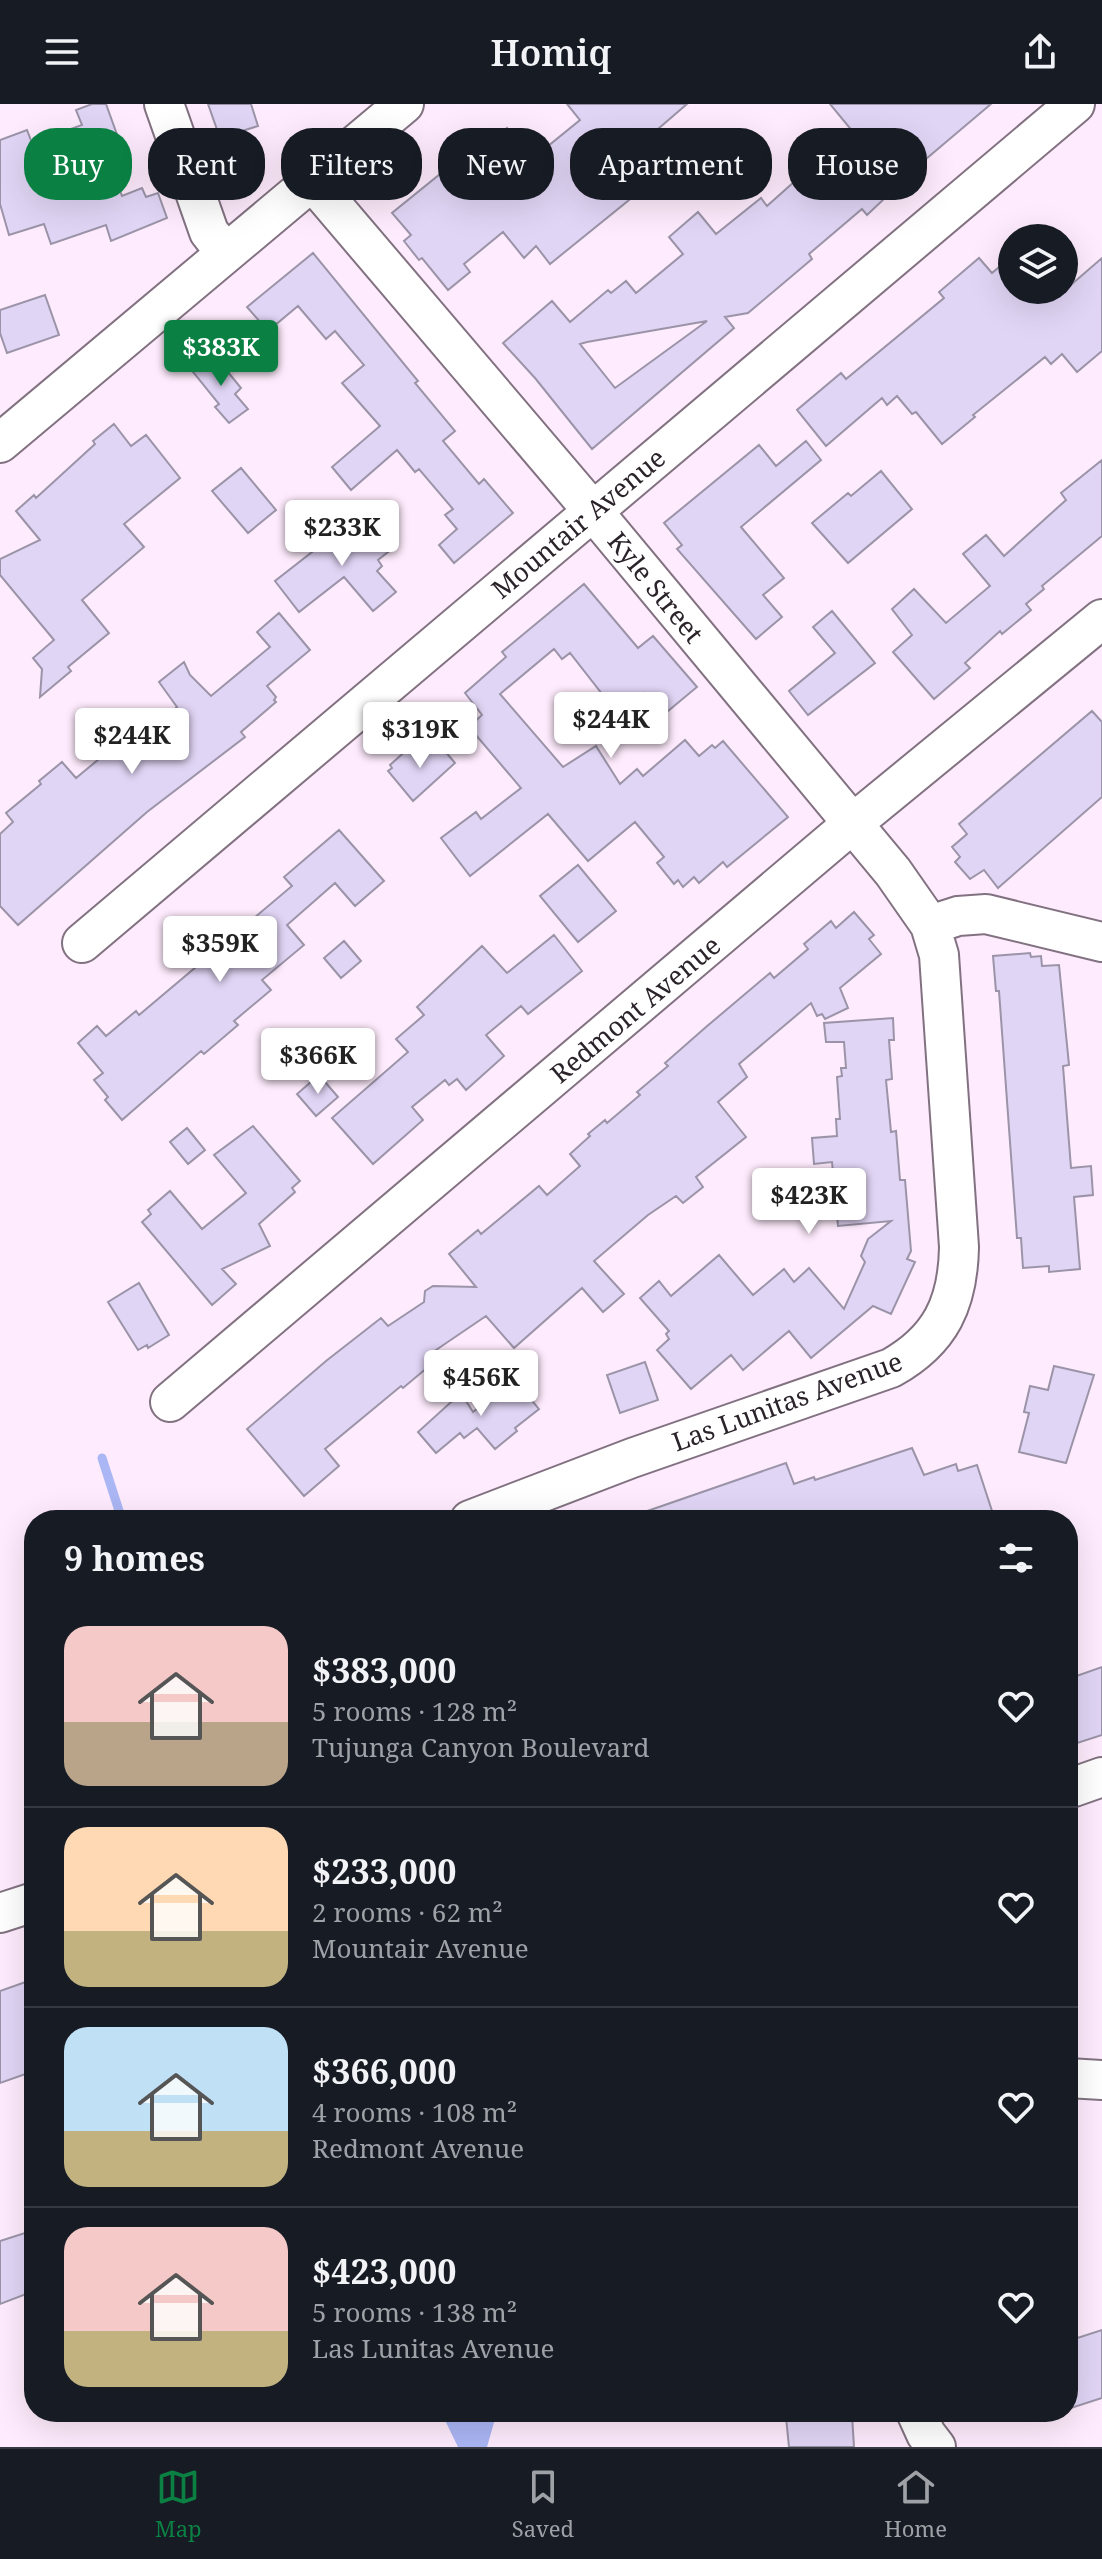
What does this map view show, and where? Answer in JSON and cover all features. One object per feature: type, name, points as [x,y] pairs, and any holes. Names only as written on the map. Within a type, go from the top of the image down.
[{"type":"street","points":[[164,104],[209,232],[225,252]]},
{"type":"street","points":[[375,128],[404,104]]},
{"type":"street","name":"Mountair Avenue","points":[[82,943],[1075,104]]},
{"type":"street","points":[[0,443],[289,200]]},
{"type":"street","name":"Kyle Street","points":[[328,200],[592,510],[893,872],[930,925]]},
{"type":"street","name":"Redmont Avenue","points":[[170,1402],[852,824],[1102,619]]},
{"type":"street","points":[[930,925],[958,916],[986,914],[1102,942]]},
{"type":"street","name":"Las Lunitas Avenue","points":[[496,1510],[632,1458],[891,1368],[907,1359],[933,1335],[953,1299],[959,1247],[939,955],[930,925]]},
{"type":"street","points":[[1078,1785],[1102,1777]]},
{"type":"street","points":[[0,1913],[24,1905]]},
{"type":"street","points":[[1078,2079],[1102,2080]]},
{"type":"street","points":[[921,2422],[936,2447]]},
{"type":"water","points":[[446,2422],[494,2422],[487,2447],[458,2447]]},
{"type":"building","points":[[92,104],[106,104],[115,128],[74,128],[82,125],[76,110]]},
{"type":"building","points":[[208,104],[251,104],[258,126],[216,128]]},
{"type":"building","points":[[567,104],[687,104],[659,128],[570,128],[580,120]]},
{"type":"building","points":[[830,104],[991,104],[927,158],[927,128],[850,128]]},
{"type":"building","points":[[570,128],[570,200],[629,200],[550,264],[536,246],[524,258],[503,232],[464,264],[470,272],[448,290],[404,241],[411,235],[392,213],[408,200],[422,200],[422,189],[438,176],[438,200],[554,200],[554,141]]},
{"type":"building","points":[[24,131],[24,200],[132,200],[132,192],[142,188],[148,200],[161,200],[167,218],[111,241],[106,225],[51,244],[44,224],[9,235],[0,204],[0,140]]},
{"type":"building","points":[[788,187],[788,200],[883,200],[867,215],[862,209],[809,254],[812,259],[748,313],[725,317],[734,328],[592,449],[503,343],[552,301],[570,322],[608,290],[611,293],[626,281],[636,293],[683,254],[669,237],[698,212],[716,234],[758,200],[767,206]],"holes":[[[707,321],[615,388],[580,344],[587,342]]]},
{"type":"building","points":[[313,253],[455,431],[443,441],[479,484],[484,479],[513,513],[454,563],[439,545],[457,529],[445,515],[453,509],[419,469],[415,472],[397,450],[351,490],[332,467],[380,426],[342,383],[364,365],[335,331],[326,339],[298,306],[268,331],[247,307]]},
{"type":"building","points":[[979,258],[992,273],[998,268],[998,304],[1078,304],[1078,279],[1102,258],[1102,351],[1077,372],[1062,354],[1051,364],[1045,357],[942,444],[916,412],[912,414],[897,396],[887,405],[882,398],[826,446],[797,410],[841,373],[846,379],[944,298],[939,292]]},
{"type":"building","points":[[45,295],[59,335],[7,353],[0,333],[0,310]]},
{"type":"building","points":[[214,355],[241,388],[235,394],[248,409],[229,423],[215,407],[219,404],[193,372]]},
{"type":"building","points":[[114,424],[131,446],[146,435],[180,478],[124,524],[144,547],[82,600],[109,633],[68,667],[71,671],[40,697],[42,669],[33,658],[54,640],[0,575],[0,559],[40,540],[16,511],[34,495],[36,498]]},
{"type":"building","points":[[806,441],[821,460],[741,527],[784,578],[763,595],[782,617],[756,639],[677,549],[682,545],[664,523],[759,445],[776,466]]},
{"type":"building","points":[[1102,460],[1102,536],[1042,586],[1044,589],[1026,604],[1031,610],[1002,634],[1000,631],[965,663],[970,668],[934,699],[893,652],[912,635],[892,609],[914,589],[946,623],[990,586],[963,554],[986,535],[1004,556],[1066,500],[1061,493]]},
{"type":"building","points":[[241,468],[276,510],[248,533],[212,491]]},
{"type":"building","points":[[881,471],[912,509],[848,563],[812,523]]},
{"type":"building","points":[[364,514],[393,548],[378,560],[382,566],[377,571],[396,592],[373,611],[344,577],[299,612],[275,581]]},
{"type":"building","points":[[584,584],[638,648],[653,636],[697,687],[662,716],[643,693],[617,713],[570,653],[562,659],[554,649],[500,694],[563,767],[596,746],[620,784],[637,769],[643,776],[685,740],[699,756],[712,745],[715,748],[723,741],[788,817],[727,867],[723,862],[699,883],[694,877],[683,887],[678,880],[674,884],[657,863],[664,857],[635,822],[588,861],[548,814],[470,876],[441,838],[476,812],[481,819],[521,788],[469,727],[482,715],[465,693],[506,657],[502,652]]},
{"type":"building","points":[[832,611],[875,663],[808,715],[789,691],[835,653],[813,627]]},
{"type":"building","points":[[279,613],[310,650],[267,686],[276,697],[276,702],[241,732],[245,737],[147,812],[18,925],[0,906],[0,834],[13,822],[6,813],[62,762],[76,778],[128,735],[134,742],[177,707],[159,682],[184,662],[190,675],[211,696],[270,647],[257,632]]},
{"type":"building","points":[[1092,711],[1102,722],[1102,797],[998,888],[984,870],[970,879],[955,862],[960,857],[952,847],[967,834],[959,824]]},
{"type":"building","points":[[439,744],[455,763],[413,801],[388,771],[392,768],[390,765],[410,747],[421,759]]},
{"type":"building","points":[[339,830],[384,881],[355,906],[335,883],[287,925],[304,945],[262,980],[271,990],[234,1021],[238,1025],[204,1054],[201,1051],[122,1120],[105,1100],[108,1097],[94,1080],[103,1073],[78,1043],[97,1026],[106,1036],[136,1011],[139,1015],[292,886],[284,877]]},
{"type":"building","points":[[578,865],[616,911],[578,942],[540,896]]},
{"type":"building","points":[[854,912],[874,935],[869,939],[881,954],[840,988],[848,1008],[825,1019],[822,1014],[817,1016],[811,1003],[739,1064],[747,1077],[718,1102],[746,1137],[696,1177],[703,1187],[683,1203],[676,1196],[648,1215],[594,1261],[624,1294],[603,1312],[582,1288],[514,1348],[486,1316],[436,1350],[440,1357],[325,1449],[339,1466],[304,1496],[247,1429],[381,1318],[388,1326],[424,1302],[425,1291],[433,1286],[476,1287],[449,1254],[478,1230],[481,1234],[539,1186],[547,1195],[580,1166],[570,1154],[590,1136],[588,1134],[605,1120],[607,1123],[640,1095],[637,1092],[668,1066],[665,1063],[770,973],[774,978],[808,949],[804,944],[831,921],[836,928]]},
{"type":"building","points":[[554,935],[582,971],[528,1014],[521,1006],[486,1035],[504,1056],[466,1090],[457,1079],[449,1085],[445,1080],[412,1107],[423,1120],[373,1164],[332,1118],[408,1052],[396,1039],[424,1015],[417,1007],[482,946],[507,973]]},
{"type":"building","points":[[344,941],[361,961],[341,978],[324,958]]},
{"type":"building","points":[[1030,953],[1031,957],[1041,956],[1042,966],[1059,965],[1069,1065],[1063,1066],[1071,1168],[1091,1166],[1093,1195],[1074,1197],[1080,1269],[1049,1272],[1049,1266],[1023,1268],[1021,1238],[1017,1238],[999,991],[996,991],[993,956]]},
{"type":"building","points":[[893,1018],[894,1040],[889,1040],[892,1079],[886,1080],[891,1132],[896,1131],[900,1180],[905,1180],[911,1251],[907,1259],[915,1262],[891,1314],[873,1306],[811,1358],[789,1331],[743,1370],[731,1355],[691,1389],[657,1350],[669,1339],[666,1334],[669,1331],[640,1298],[659,1281],[671,1296],[719,1255],[753,1295],[784,1269],[794,1282],[809,1268],[844,1309],[865,1262],[861,1256],[868,1239],[891,1221],[838,1226],[832,1162],[814,1164],[812,1138],[837,1136],[836,1119],[840,1119],[837,1077],[842,1076],[841,1068],[846,1068],[844,1042],[826,1042],[824,1023]]},
{"type":"building","points":[[319,1075],[338,1097],[316,1116],[297,1094]]},
{"type":"building","points":[[253,1126],[300,1181],[292,1188],[295,1192],[259,1224],[270,1246],[222,1269],[236,1284],[212,1305],[142,1222],[151,1214],[148,1210],[170,1191],[202,1229],[246,1193],[214,1155]]},
{"type":"building","points":[[187,1128],[205,1150],[188,1164],[170,1142]]},
{"type":"building","points":[[139,1283],[169,1335],[148,1348],[147,1345],[138,1350],[108,1302]]},
{"type":"building","points":[[645,1362],[658,1400],[620,1413],[607,1375]]},
{"type":"building","points":[[1054,1366],[1094,1375],[1066,1463],[1019,1452],[1029,1413],[1024,1412],[1030,1386],[1048,1390]]},
{"type":"building","points":[[514,1379],[539,1409],[495,1449],[477,1428],[464,1438],[460,1433],[436,1453],[418,1432],[461,1393],[473,1412]]},
{"type":"building","points":[[912,1448],[924,1475],[956,1464],[958,1471],[977,1465],[992,1510],[650,1510],[786,1463],[794,1484],[814,1477],[815,1480]]},
{"type":"building","points":[[1102,1667],[1102,1735],[1078,1743],[1078,1675]]},
{"type":"building","points":[[24,1983],[24,2075],[0,2083],[0,1991]]},
{"type":"building","points":[[24,2233],[24,2295],[0,2304],[0,2241]]},
{"type":"building","points":[[1102,2330],[1102,2398],[1078,2406],[1078,2338]]},
{"type":"building","points":[[786,2422],[852,2422],[854,2447],[789,2447]]},
{"type":"waterway","points":[[102,1458],[119,1510]]}]
